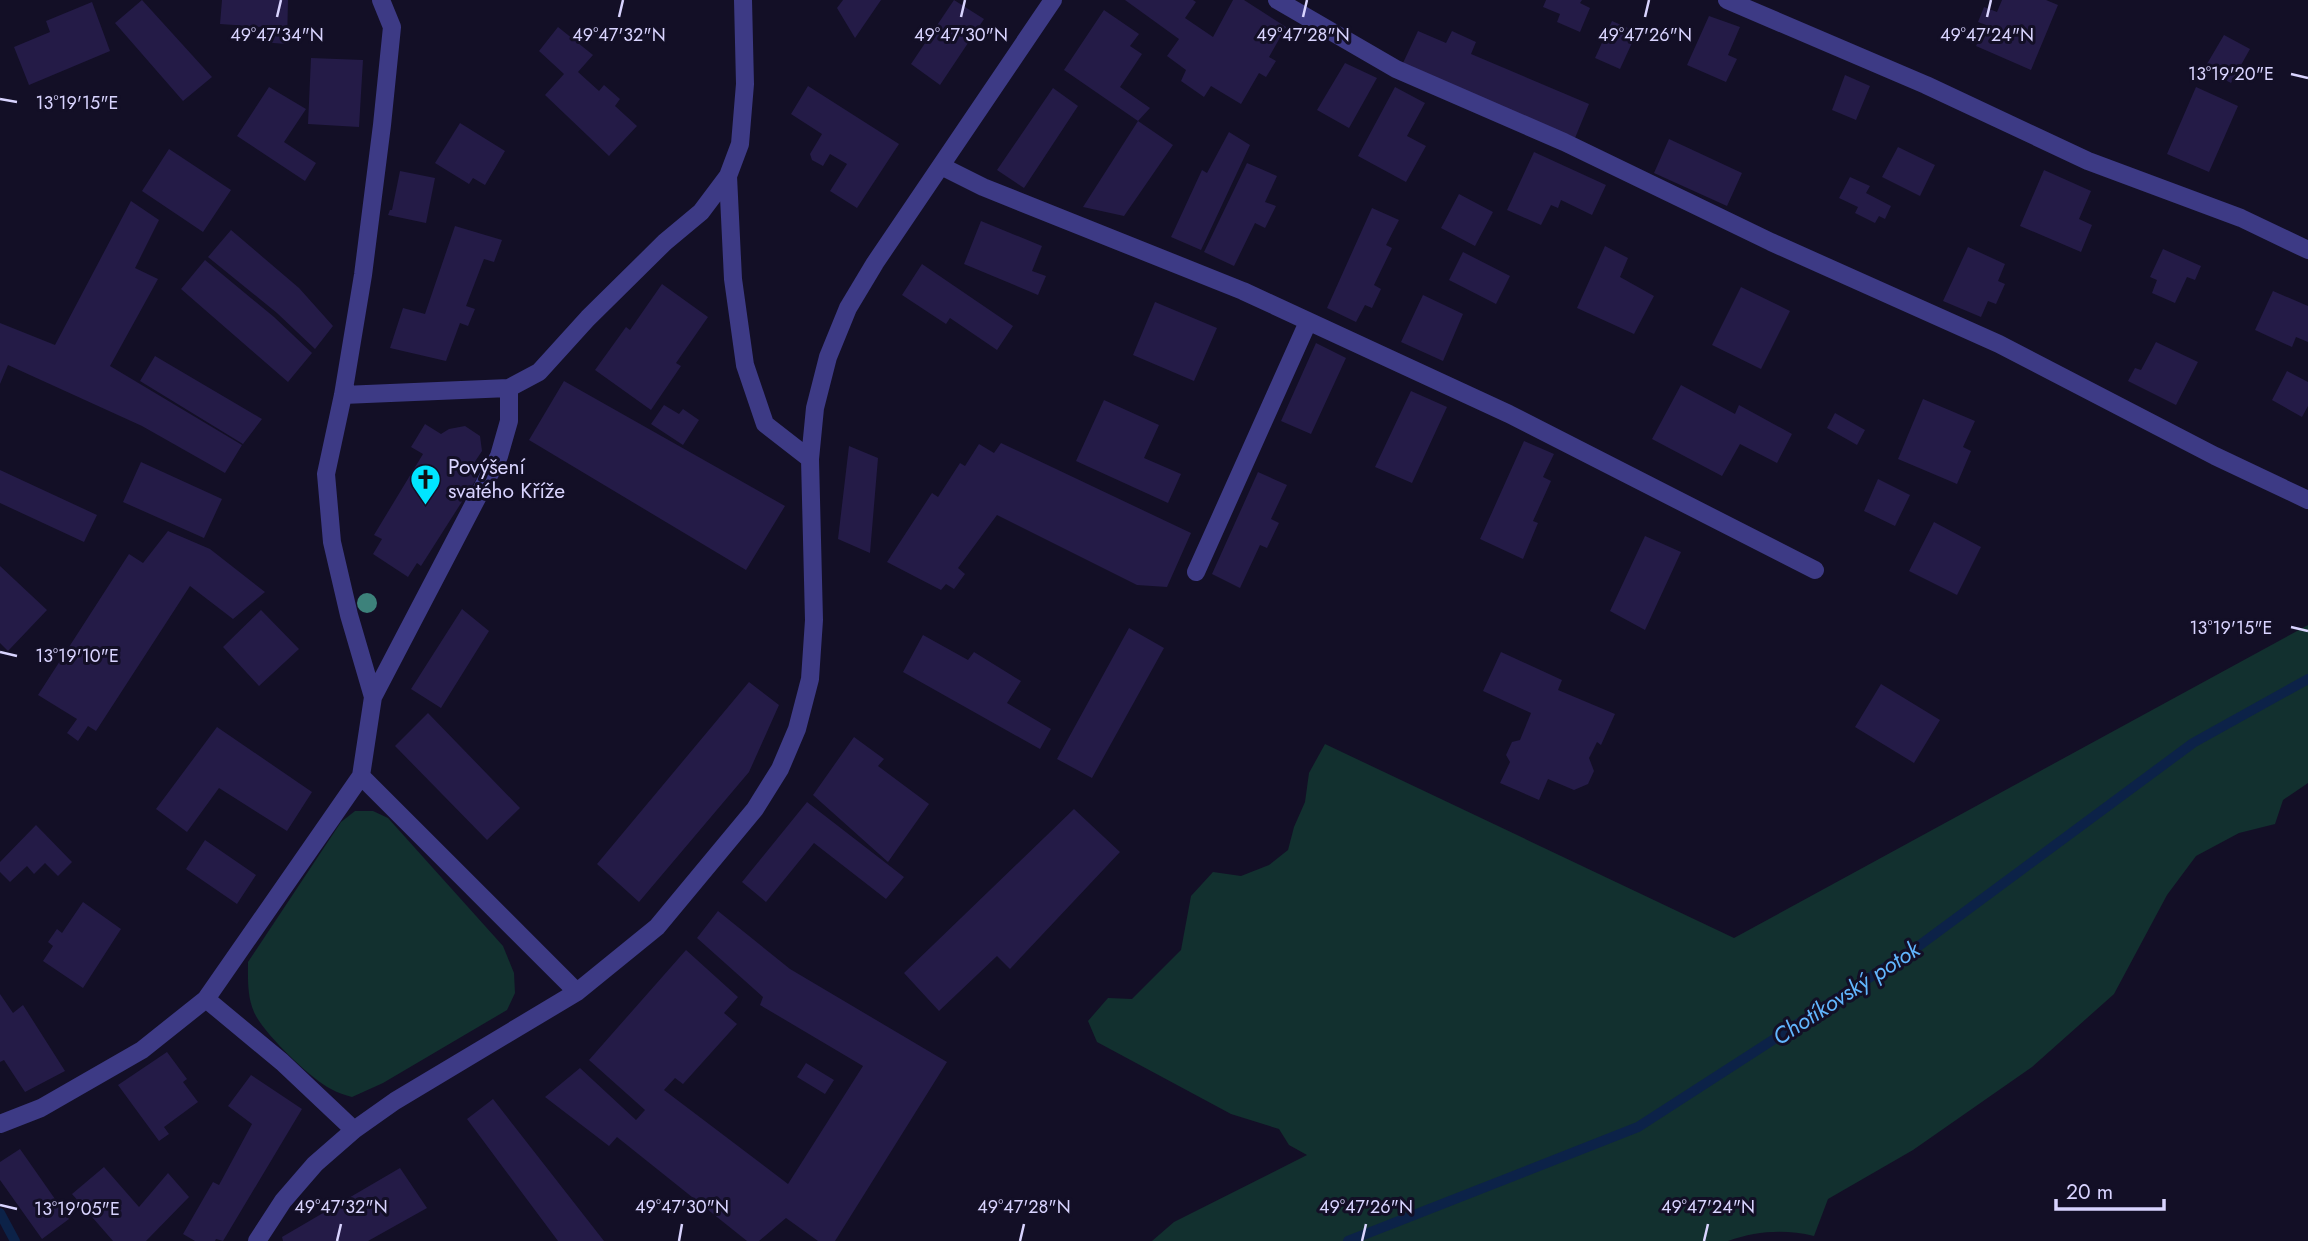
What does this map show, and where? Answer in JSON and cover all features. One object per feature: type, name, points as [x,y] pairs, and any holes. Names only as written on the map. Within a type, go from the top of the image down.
[{"type":"street","points":[[373,697],[349,615],[332,542],[326,474],[363,275],[392,27],[381,0]]},
{"type":"street","points":[[342,395],[509,388],[538,372],[665,242],[701,212],[728,176],[740,144],[745,84],[743,0]]},
{"type":"street","points":[[257,1241],[283,1201],[315,1164],[354,1130],[395,1101],[576,992],[657,927],[755,808],[780,769],[789,749],[810,678],[813,649],[810,458],[815,408],[828,357],[848,308],[875,263],[1053,0]]},
{"type":"street","points":[[1277,0],[1396,69],[1564,142],[1771,242],[1999,344],[2216,456],[2308,500]]},
{"type":"street","points":[[1727,0],[1926,85],[2088,161],[2241,218],[2308,250]]},
{"type":"street","points":[[941,166],[982,187],[1243,291],[1509,414],[1815,570]]},
{"type":"street","points":[[728,176],[733,279],[745,365],[765,424],[810,458]]},
{"type":"street","points":[[1196,572],[1308,322]]},
{"type":"street","points":[[0,1124],[41,1108],[142,1050],[206,999],[361,776],[373,697],[499,456],[509,421],[509,388]]},
{"type":"street","points":[[361,776],[576,992]]},
{"type":"street","points":[[206,999],[282,1062],[354,1130]]},
{"type":"green space","points":[[2308,625],[2308,783],[2283,800],[2275,824],[2239,833],[2196,856],[2167,895],[2114,994],[2032,1067],[1913,1150],[1828,1199],[1814,1236],[1781,1232],[1760,1233],[1728,1241],[1152,1241],[1174,1222],[1307,1155],[1289,1145],[1279,1129],[1231,1114],[1097,1042],[1088,1021],[1108,998],[1132,999],[1181,950],[1191,896],[1213,872],[1241,876],[1269,865],[1288,850],[1305,802],[1309,773],[1325,744],[1734,938]]},
{"type":"green space","points":[[355,811],[373,811],[388,818],[503,946],[514,973],[515,993],[507,1010],[383,1083],[352,1097],[334,1090],[312,1076],[288,1055],[259,1021],[248,987],[248,962],[341,822]]},
{"type":"building","points":[[142,0],[212,77],[183,101],[115,23]]},
{"type":"building","points":[[222,0],[288,0],[287,44],[260,42],[262,27],[220,24]]},
{"type":"building","points":[[843,0],[881,0],[855,38],[837,8]]},
{"type":"building","points":[[954,0],[984,19],[940,85],[911,64]]},
{"type":"building","points":[[1125,0],[1193,0],[1196,2],[1185,18],[1213,37],[1233,0],[1244,0],[1286,27],[1269,57],[1276,61],[1266,77],[1259,73],[1241,104],[1211,86],[1204,97],[1181,81],[1186,70],[1167,56],[1179,39]]},
{"type":"building","points":[[1546,0],[1582,0],[1580,3],[1590,8],[1580,32],[1557,22],[1560,14],[1543,7]]},
{"type":"building","points":[[2002,0],[2046,0],[2058,5],[2031,70],[1976,46],[1986,25],[1978,22],[1984,7],[1997,12]]},
{"type":"building","points":[[92,2],[110,51],[29,85],[14,47],[50,32],[46,21]]},
{"type":"building","points":[[1104,10],[1139,34],[1130,46],[1142,54],[1120,87],[1150,108],[1138,121],[1064,70]]},
{"type":"building","points":[[1709,16],[1740,27],[1728,55],[1737,59],[1726,82],[1687,65]]},
{"type":"building","points":[[1612,21],[1637,32],[1620,69],[1595,58]]},
{"type":"building","points":[[558,27],[593,55],[578,72],[599,91],[604,85],[620,99],[615,106],[637,126],[609,156],[545,95],[564,74],[539,51]]},
{"type":"building","points":[[1418,31],[1446,43],[1452,31],[1476,42],[1471,54],[1589,104],[1575,138],[1403,63]]},
{"type":"building","points":[[2224,35],[2250,49],[2231,83],[2204,69]]},
{"type":"building","points":[[311,58],[363,60],[359,127],[308,124]]},
{"type":"building","points":[[1345,63],[1377,78],[1349,128],[1317,110]]},
{"type":"building","points":[[1845,75],[1870,86],[1856,120],[1832,110]]},
{"type":"building","points":[[808,86],[899,144],[857,208],[830,191],[847,164],[830,154],[823,166],[812,160],[810,154],[822,134],[791,114]]},
{"type":"building","points":[[269,87],[306,109],[284,142],[316,163],[305,181],[237,136]]},
{"type":"building","points":[[1395,87],[1425,103],[1407,136],[1426,146],[1406,182],[1358,156]]},
{"type":"building","points":[[2196,87],[2238,106],[2209,172],[2167,154]]},
{"type":"building","points":[[1053,88],[1078,106],[1024,188],[997,170]]},
{"type":"building","points":[[1138,121],[1173,145],[1124,216],[1083,207]]},
{"type":"building","points":[[460,123],[505,151],[485,185],[473,178],[469,184],[435,163]]},
{"type":"building","points":[[1229,132],[1250,145],[1201,250],[1171,237],[1202,170],[1207,173]]},
{"type":"building","points":[[1669,139],[1742,173],[1727,206],[1654,173]]},
{"type":"building","points":[[1898,147],[1935,165],[1920,196],[1882,177]]},
{"type":"building","points":[[169,149],[231,190],[203,232],[142,191]]},
{"type":"building","points":[[1534,152],[1606,185],[1592,215],[1561,200],[1558,208],[1551,205],[1541,225],[1507,210]]},
{"type":"building","points":[[1247,163],[1277,176],[1265,202],[1276,206],[1265,228],[1255,223],[1234,266],[1204,252]]},
{"type":"building","points":[[2044,170],[2091,191],[2079,219],[2092,225],[2081,252],[2020,226]]},
{"type":"building","points":[[400,171],[435,178],[426,223],[388,215],[392,210]]},
{"type":"building","points":[[1850,177],[1870,186],[1866,193],[1891,206],[1885,219],[1879,216],[1875,223],[1855,213],[1858,207],[1839,198]]},
{"type":"building","points":[[1459,194],[1493,212],[1475,246],[1441,228]]},
{"type":"building","points":[[131,201],[159,220],[135,268],[158,279],[110,366],[242,445],[225,473],[142,426],[8,365],[0,384],[0,323],[55,345]]},
{"type":"building","points":[[1372,208],[1399,220],[1386,245],[1392,248],[1374,285],[1381,289],[1372,308],[1365,305],[1356,322],[1327,308]]},
{"type":"building","points":[[981,221],[1042,246],[1032,271],[1046,276],[1038,295],[964,264]]},
{"type":"building","points":[[455,226],[502,240],[494,262],[484,259],[466,306],[475,309],[468,326],[460,323],[446,361],[390,348],[403,308],[425,314]]},
{"type":"building","points":[[231,230],[299,288],[333,326],[315,349],[277,313],[208,257]]},
{"type":"building","points":[[1605,246],[1628,258],[1620,277],[1654,296],[1634,334],[1577,308]]},
{"type":"building","points":[[1968,247],[2005,264],[1998,281],[2005,284],[1996,304],[1988,301],[1981,317],[1943,301]]},
{"type":"building","points":[[2163,249],[2201,266],[2195,280],[2187,277],[2175,303],[2152,293],[2157,280],[2150,277]]},
{"type":"building","points":[[1463,252],[1510,276],[1496,304],[1449,280]]},
{"type":"building","points":[[205,260],[274,317],[312,353],[288,382],[181,289]]},
{"type":"building","points":[[922,264],[1013,326],[997,350],[950,318],[946,324],[902,295]]},
{"type":"building","points":[[662,284],[708,317],[676,363],[681,366],[651,410],[595,370],[626,327],[630,330]]},
{"type":"building","points":[[1741,287],[1790,311],[1761,369],[1712,345]]},
{"type":"building","points":[[2273,291],[2308,306],[2308,342],[2296,337],[2292,347],[2255,330]]},
{"type":"building","points":[[1423,295],[1463,314],[1443,361],[1401,342]]},
{"type":"building","points":[[1155,302],[1217,328],[1194,381],[1133,355]]},
{"type":"building","points":[[2156,342],[2198,362],[2176,405],[2128,381],[2135,368],[2141,370]]},
{"type":"building","points":[[1316,343],[1346,358],[1311,434],[1281,421]]},
{"type":"building","points":[[155,356],[262,419],[243,444],[140,381]]},
{"type":"building","points":[[2287,371],[2308,382],[2308,406],[2302,417],[2272,400]]},
{"type":"building","points":[[564,381],[785,506],[746,570],[529,440]]},
{"type":"building","points":[[1681,385],[1735,414],[1739,405],[1792,434],[1777,463],[1740,444],[1722,476],[1652,439]]},
{"type":"building","points":[[1411,391],[1447,407],[1412,483],[1375,467]]},
{"type":"building","points":[[1923,399],[1975,421],[1963,447],[1971,451],[1957,484],[1898,459]]},
{"type":"building","points":[[1104,400],[1159,425],[1144,458],[1181,474],[1168,503],[1076,461]]},
{"type":"building","points":[[664,405],[679,414],[683,409],[699,420],[683,445],[651,424]]},
{"type":"building","points":[[1835,413],[1865,430],[1857,445],[1827,428]]},
{"type":"building","name":"Povýšení svatého Kříže","points":[[425,424],[441,434],[449,429],[465,426],[480,436],[482,451],[468,472],[477,478],[421,566],[417,563],[408,577],[373,554],[382,539],[374,535],[423,454],[411,447]]},
{"type":"building","points":[[1524,441],[1554,454],[1543,477],[1551,481],[1533,521],[1538,523],[1523,559],[1480,539]]},
{"type":"building","points":[[1001,443],[1191,533],[1167,587],[1137,585],[997,515],[958,568],[965,574],[954,589],[946,584],[941,590],[887,562],[932,493],[938,497],[960,463],[965,466],[979,444],[994,453]]},
{"type":"building","points":[[849,446],[878,458],[870,553],[838,539]]},
{"type":"building","points":[[141,462],[222,499],[204,538],[123,502]]},
{"type":"building","points":[[0,470],[97,515],[84,542],[0,503]]},
{"type":"building","points":[[1258,472],[1287,485],[1271,519],[1279,523],[1267,548],[1260,545],[1240,588],[1212,574]]},
{"type":"building","points":[[1878,479],[1910,495],[1895,526],[1864,511]]},
{"type":"building","points":[[1934,522],[1981,547],[1957,595],[1909,571]]},
{"type":"building","points":[[168,531],[210,549],[265,592],[233,619],[190,586],[96,731],[88,726],[78,741],[67,733],[77,719],[38,695],[129,554],[143,563]]},
{"type":"building","points":[[1645,536],[1681,552],[1645,630],[1610,611]]},
{"type":"building","points":[[0,566],[47,610],[8,651],[0,643]]},
{"type":"building","points":[[462,609],[489,631],[441,708],[411,689]]},
{"type":"building","points":[[261,610],[299,649],[259,686],[223,647]]},
{"type":"building","points":[[1129,628],[1164,648],[1092,778],[1057,759]]},
{"type":"building","points":[[923,635],[968,660],[974,652],[1021,681],[1007,703],[1051,729],[1040,749],[903,672]]},
{"type":"building","points":[[1501,652],[1562,680],[1558,690],[1615,714],[1601,745],[1597,742],[1589,758],[1594,771],[1588,784],[1574,790],[1548,779],[1539,800],[1500,783],[1510,762],[1506,755],[1512,742],[1520,740],[1531,713],[1483,691]]},
{"type":"building","points":[[749,682],[779,705],[749,772],[639,902],[597,864]]},
{"type":"building","points":[[1881,684],[1940,720],[1914,763],[1855,727]]},
{"type":"building","points":[[428,713],[520,808],[487,840],[395,746]]},
{"type":"building","points":[[217,727],[312,792],[287,831],[219,788],[187,832],[156,809]]},
{"type":"building","points":[[854,737],[884,759],[878,766],[929,804],[888,862],[813,795]]},
{"type":"building","points":[[807,802],[904,877],[886,899],[814,843],[766,902],[742,882]]},
{"type":"building","points":[[1074,809],[1120,852],[1010,969],[997,956],[939,1011],[904,973]]},
{"type":"building","points":[[36,825],[72,862],[58,876],[45,863],[34,874],[27,866],[10,882],[0,872],[0,862]]},
{"type":"building","points":[[205,840],[256,875],[237,904],[186,869]]},
{"type":"building","points":[[83,902],[121,929],[83,988],[43,961],[53,946],[48,942],[57,929],[62,933]]},
{"type":"building","points":[[718,911],[790,969],[947,1062],[835,1241],[818,1241],[786,1218],[759,1241],[747,1241],[617,1137],[609,1146],[545,1097],[580,1068],[636,1120],[645,1110],[589,1060],[686,950],[738,997],[724,1013],[737,1024],[683,1084],[675,1078],[664,1090],[788,1184],[863,1066],[760,1005],[763,997],[697,938]]},
{"type":"building","points":[[0,994],[13,1013],[23,1005],[65,1071],[25,1092],[4,1060],[0,1062]]},
{"type":"building","points":[[167,1052],[187,1079],[183,1082],[198,1102],[164,1127],[169,1134],[159,1141],[118,1085]]},
{"type":"building","points":[[806,1063],[834,1080],[825,1094],[797,1077]]},
{"type":"building","points":[[251,1075],[302,1109],[223,1241],[195,1241],[183,1234],[213,1182],[219,1185],[252,1124],[228,1106]]},
{"type":"building","points":[[493,1099],[604,1241],[558,1241],[467,1119]]},
{"type":"building","points":[[20,1149],[69,1219],[42,1239],[0,1180],[0,1162]]},
{"type":"building","points":[[104,1167],[139,1207],[168,1173],[189,1197],[146,1241],[113,1241],[72,1194]]},
{"type":"building","points":[[400,1168],[427,1208],[368,1241],[283,1241],[282,1237]]},
{"type":"waterway","name":"Chotíkovský potok","points":[[1348,1241],[1638,1127],[1920,945],[2193,743],[2308,679]]},
{"type":"waterway","name":"Chotíkovský potok","points":[[0,1213],[15,1241]]},
{"type":"place","name":"Povýšení svatého Kříže","points":[[425,506]]}]
